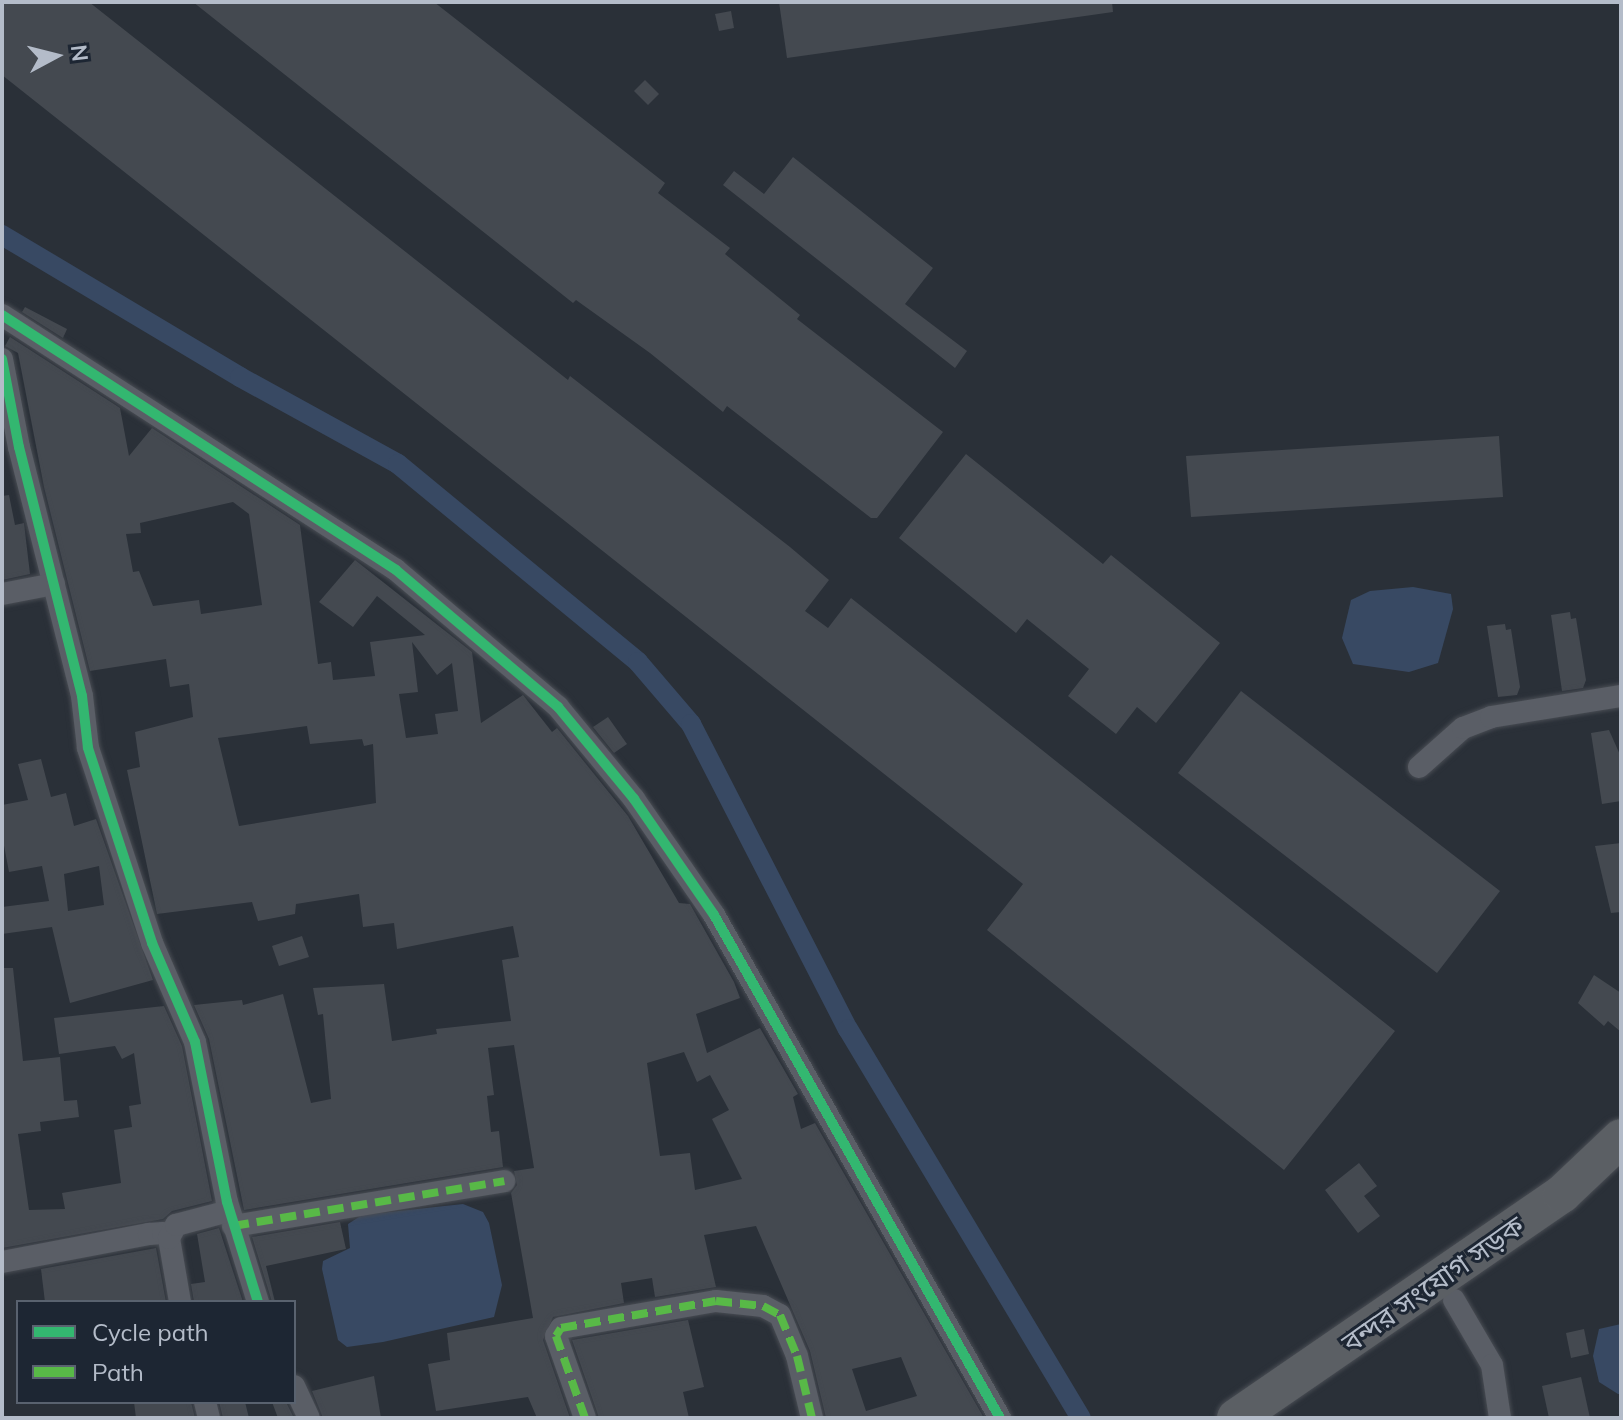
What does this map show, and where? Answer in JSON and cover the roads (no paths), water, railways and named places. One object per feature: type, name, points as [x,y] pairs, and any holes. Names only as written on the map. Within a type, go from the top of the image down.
[{"type":"highway","name":"বন্দর সংযোগ সড়ক","points":[[1253,1416],[1562,1194],[1621,1138]]},
{"type":"highway","name":"বন্দর সংযোগ সড়ক","points":[[1253,1416],[1454,1300],[1566,1220],[1621,1170]]},
{"type":"street","points":[[2,315],[396,570],[558,707],[634,799],[714,915],[1000,1418]]},
{"type":"street","points":[[2,359],[82,696],[88,748],[152,943],[195,1042],[231,1218],[257,1300]]},
{"type":"street","points":[[2,594],[54,584]]},
{"type":"street","points":[[1419,767],[1463,728],[1491,717],[1621,696]]},
{"type":"street","points":[[180,1300],[169,1238],[176,1225],[190,1218],[231,1218],[504,1181]]},
{"type":"street","points":[[2,1262],[149,1234],[163,1233],[169,1238]]},
{"type":"street","points":[[1454,1300],[1492,1365],[1500,1418]]},
{"type":"street","points":[[585,1418],[556,1336],[561,1328],[716,1301],[763,1306],[780,1315],[797,1356],[812,1418]]},
{"type":"street","points":[[296,1390],[309,1418]]},
{"type":"water","points":[[1413,587],[1451,594],[1453,609],[1438,663],[1409,672],[1353,664],[1342,638],[1351,600],[1370,591]]},
{"type":"water","points":[[463,1204],[483,1212],[489,1223],[502,1285],[494,1317],[383,1342],[347,1347],[338,1340],[322,1269],[323,1261],[350,1248],[348,1224],[362,1215]]},
{"type":"water","points":[[1621,1324],[1621,1394],[1618,1394],[1599,1382],[1593,1356],[1599,1329]]},
{"type":"waterway","points":[[2,235],[240,377],[398,464],[638,662],[691,724],[848,1029],[1081,1418]]}]
